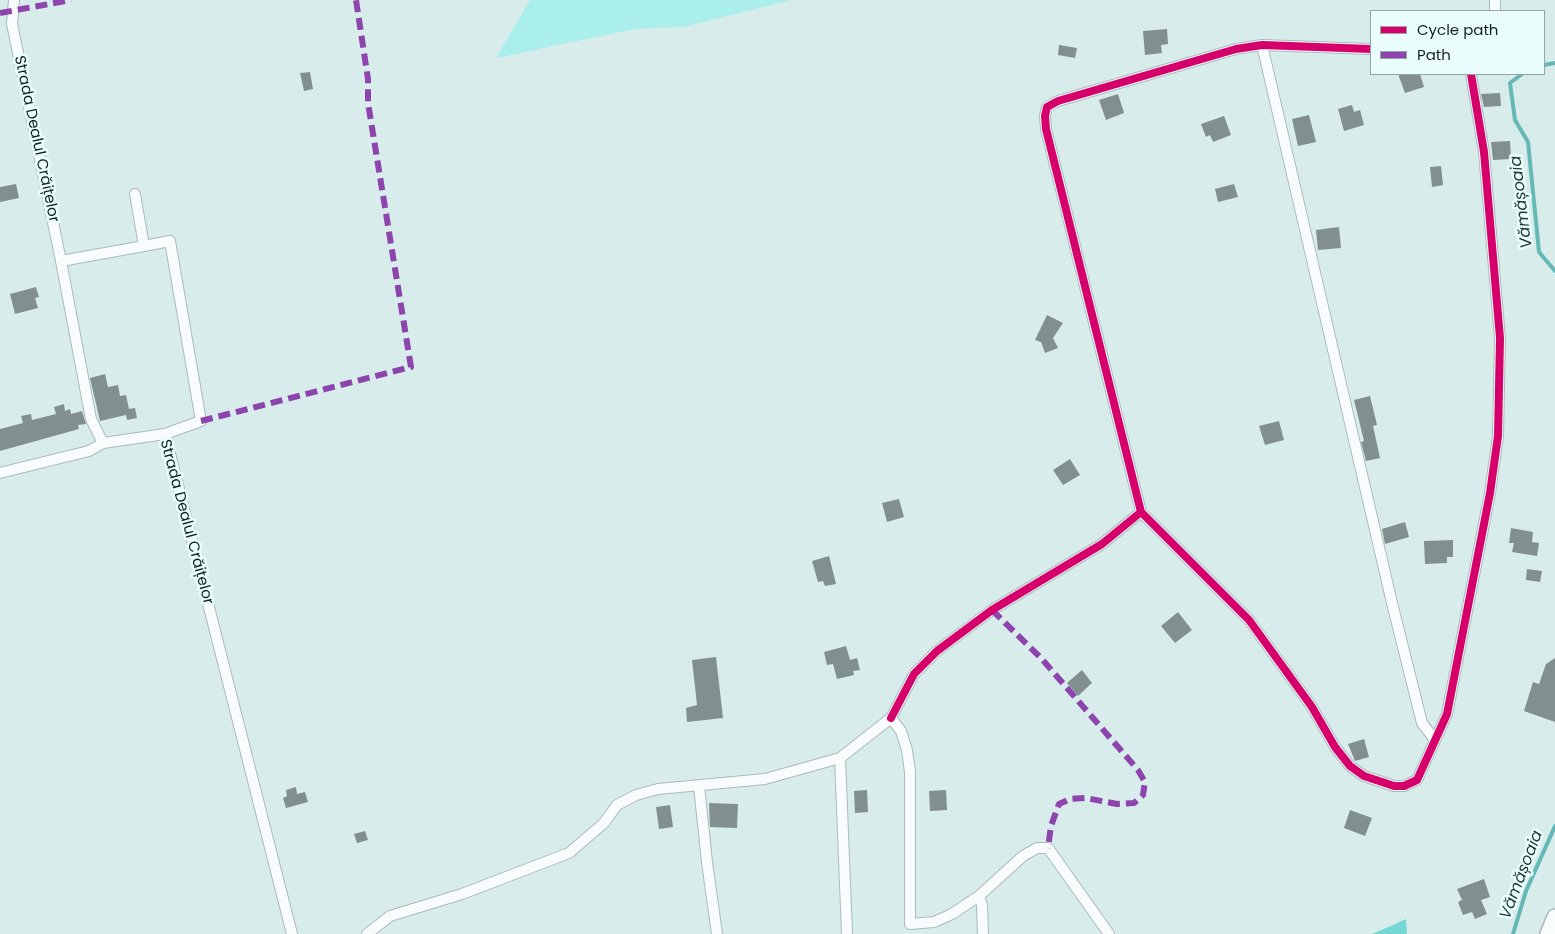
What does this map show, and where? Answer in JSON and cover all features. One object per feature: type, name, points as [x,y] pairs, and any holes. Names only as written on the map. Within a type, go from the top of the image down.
[{"type":"main road","points":[[1548,934],[1555,917]]},
{"type":"street","name":"Strada Dealul Crăițelor","points":[[14,0],[12,24],[61,261],[91,419],[103,443],[164,434],[292,934]]},
{"type":"street","points":[[1370,49],[1262,46],[1236,49],[1058,101],[1047,107],[1045,116],[1142,512],[1249,620],[1312,707],[1335,747],[1350,766],[1364,776],[1376,781],[1404,786],[1417,780],[1447,714],[1490,493],[1498,436],[1500,338],[1484,152],[1471,75]]},
{"type":"street","points":[[1262,46],[1392,603],[1422,723],[1435,740]]},
{"type":"street","points":[[135,194],[144,246]]},
{"type":"street","points":[[61,261],[170,241],[201,421],[164,434]]},
{"type":"street","points":[[0,473],[89,452],[103,443]]},
{"type":"street","points":[[367,934],[390,916],[462,894],[570,853],[604,823],[617,805],[636,795],[658,789],[765,779],[840,758],[891,718],[914,674],[937,651],[992,610],[1102,544],[1142,512]]},
{"type":"street","points":[[891,718],[901,731],[907,750],[910,772],[910,929],[952,914],[979,896],[1023,856],[1037,848],[1048,848],[1109,934]]},
{"type":"street","points":[[840,758],[847,934]]},
{"type":"street","points":[[700,786],[717,934]]},
{"type":"street","points":[[979,896],[982,905],[983,934]]},
{"type":"shaded area","points":[[530,0],[791,0],[683,27],[635,29],[496,58]]},
{"type":"shaded area","points":[[1406,919],[1407,934],[1372,934],[1393,925]]},
{"type":"building","points":[[1167,29],[1168,44],[1161,45],[1162,53],[1145,55],[1143,31]]},
{"type":"building","points":[[1059,45],[1077,48],[1075,58],[1058,55]]},
{"type":"building","points":[[310,72],[313,89],[304,91],[300,73]]},
{"type":"building","points":[[1398,75],[1420,75],[1424,87],[1405,93]]},
{"type":"building","points":[[1500,93],[1501,106],[1484,107],[1481,94]]},
{"type":"building","points":[[1118,94],[1124,113],[1106,120],[1099,100]]},
{"type":"building","points":[[1352,105],[1354,112],[1360,110],[1364,125],[1344,131],[1338,109]]},
{"type":"building","points":[[1309,115],[1316,142],[1298,146],[1292,119]]},
{"type":"building","points":[[1224,116],[1231,135],[1213,142],[1210,135],[1206,137],[1201,124]]},
{"type":"building","points":[[1510,141],[1511,159],[1493,160],[1491,142]]},
{"type":"building","points":[[1441,166],[1443,185],[1432,187],[1430,167]]},
{"type":"building","points":[[16,184],[19,198],[0,202],[0,187]]},
{"type":"building","points":[[1234,184],[1238,197],[1218,202],[1215,189]]},
{"type":"building","points":[[1339,227],[1341,248],[1318,250],[1316,230]]},
{"type":"building","points":[[36,287],[39,297],[35,298],[38,308],[15,314],[10,294]]},
{"type":"building","points":[[1047,315],[1063,323],[1053,338],[1058,348],[1045,353],[1041,342],[1035,340]]},
{"type":"building","points":[[105,374],[108,387],[118,385],[120,396],[126,395],[129,409],[135,408],[137,418],[127,420],[126,415],[100,421],[90,378]]},
{"type":"building","points":[[1370,396],[1377,425],[1373,426],[1380,458],[1366,461],[1361,442],[1364,441],[1354,400]]},
{"type":"building","points":[[64,404],[65,411],[70,409],[71,414],[82,411],[86,424],[78,425],[79,429],[0,451],[0,429],[23,423],[21,416],[31,414],[32,420],[56,414],[54,407]]},
{"type":"building","points":[[1279,421],[1284,440],[1265,445],[1259,426]]},
{"type":"building","points":[[1070,459],[1080,475],[1063,485],[1053,470]]},
{"type":"building","points":[[899,499],[904,517],[887,522],[882,503]]},
{"type":"building","points":[[1405,522],[1409,537],[1385,544],[1382,529]]},
{"type":"building","points":[[1511,528],[1533,532],[1532,542],[1539,543],[1537,556],[1512,552],[1514,543],[1509,543]]},
{"type":"building","points":[[1453,540],[1453,557],[1447,557],[1447,563],[1425,564],[1424,541]]},
{"type":"building","points":[[829,556],[836,584],[825,586],[823,581],[818,582],[812,561]]},
{"type":"building","points":[[1527,569],[1542,571],[1540,582],[1526,580]]},
{"type":"building","points":[[1178,612],[1192,630],[1175,643],[1161,626]]},
{"type":"building","points":[[846,646],[850,660],[857,658],[860,670],[853,671],[854,675],[837,679],[833,664],[827,665],[824,652]]},
{"type":"building","points":[[716,657],[723,718],[687,722],[686,708],[697,705],[692,660]]},
{"type":"building","points":[[1555,658],[1555,722],[1524,711],[1533,682],[1539,684],[1546,664]]},
{"type":"building","points":[[1082,670],[1092,683],[1078,696],[1067,683]]},
{"type":"building","points":[[1364,739],[1369,757],[1355,761],[1348,744]]},
{"type":"building","points":[[296,787],[297,794],[305,792],[308,802],[286,808],[283,798],[287,796],[286,790]]},
{"type":"building","points":[[867,790],[868,812],[855,813],[854,791]]},
{"type":"building","points":[[946,790],[947,810],[930,811],[929,791]]},
{"type":"building","points":[[709,803],[738,804],[737,828],[710,827]]},
{"type":"building","points":[[670,805],[673,827],[659,829],[656,807]]},
{"type":"building","points":[[1350,810],[1372,818],[1365,836],[1344,828]]},
{"type":"building","points":[[365,831],[368,840],[357,843],[354,834]]},
{"type":"building","points":[[1484,879],[1490,897],[1481,900],[1487,914],[1475,919],[1472,912],[1463,915],[1458,902],[1462,900],[1457,889]]},
{"type":"waterway","name":"Vămășoaia","points":[[1545,65],[1555,63]]},
{"type":"waterway","name":"Vămășoaia","points":[[1521,75],[1510,83],[1515,120],[1528,142],[1539,252],[1555,271]]},
{"type":"waterway","name":"Vămășoaia","points":[[1513,934],[1526,891],[1555,826]]},
{"type":"marked path","points":[[0,13],[71,0]]},
{"type":"marked path","points":[[201,421],[411,367],[368,103],[368,79],[356,0]]},
{"type":"marked path","points":[[992,610],[1041,658],[1138,770],[1145,782],[1143,795],[1134,803],[1117,804],[1086,798],[1070,799],[1059,804],[1051,826],[1048,848]]},
{"type":"cycle path","points":[[891,718],[914,674],[937,651],[992,610],[1102,544],[1141,512],[1046,129],[1045,116],[1047,107],[1058,101],[1236,49],[1262,45],[1370,49]]},
{"type":"cycle path","points":[[1141,512],[1249,620],[1312,707],[1335,747],[1350,766],[1364,776],[1394,786],[1404,786],[1417,780],[1447,714],[1490,493],[1498,436],[1500,338],[1484,152],[1471,75]]}]
